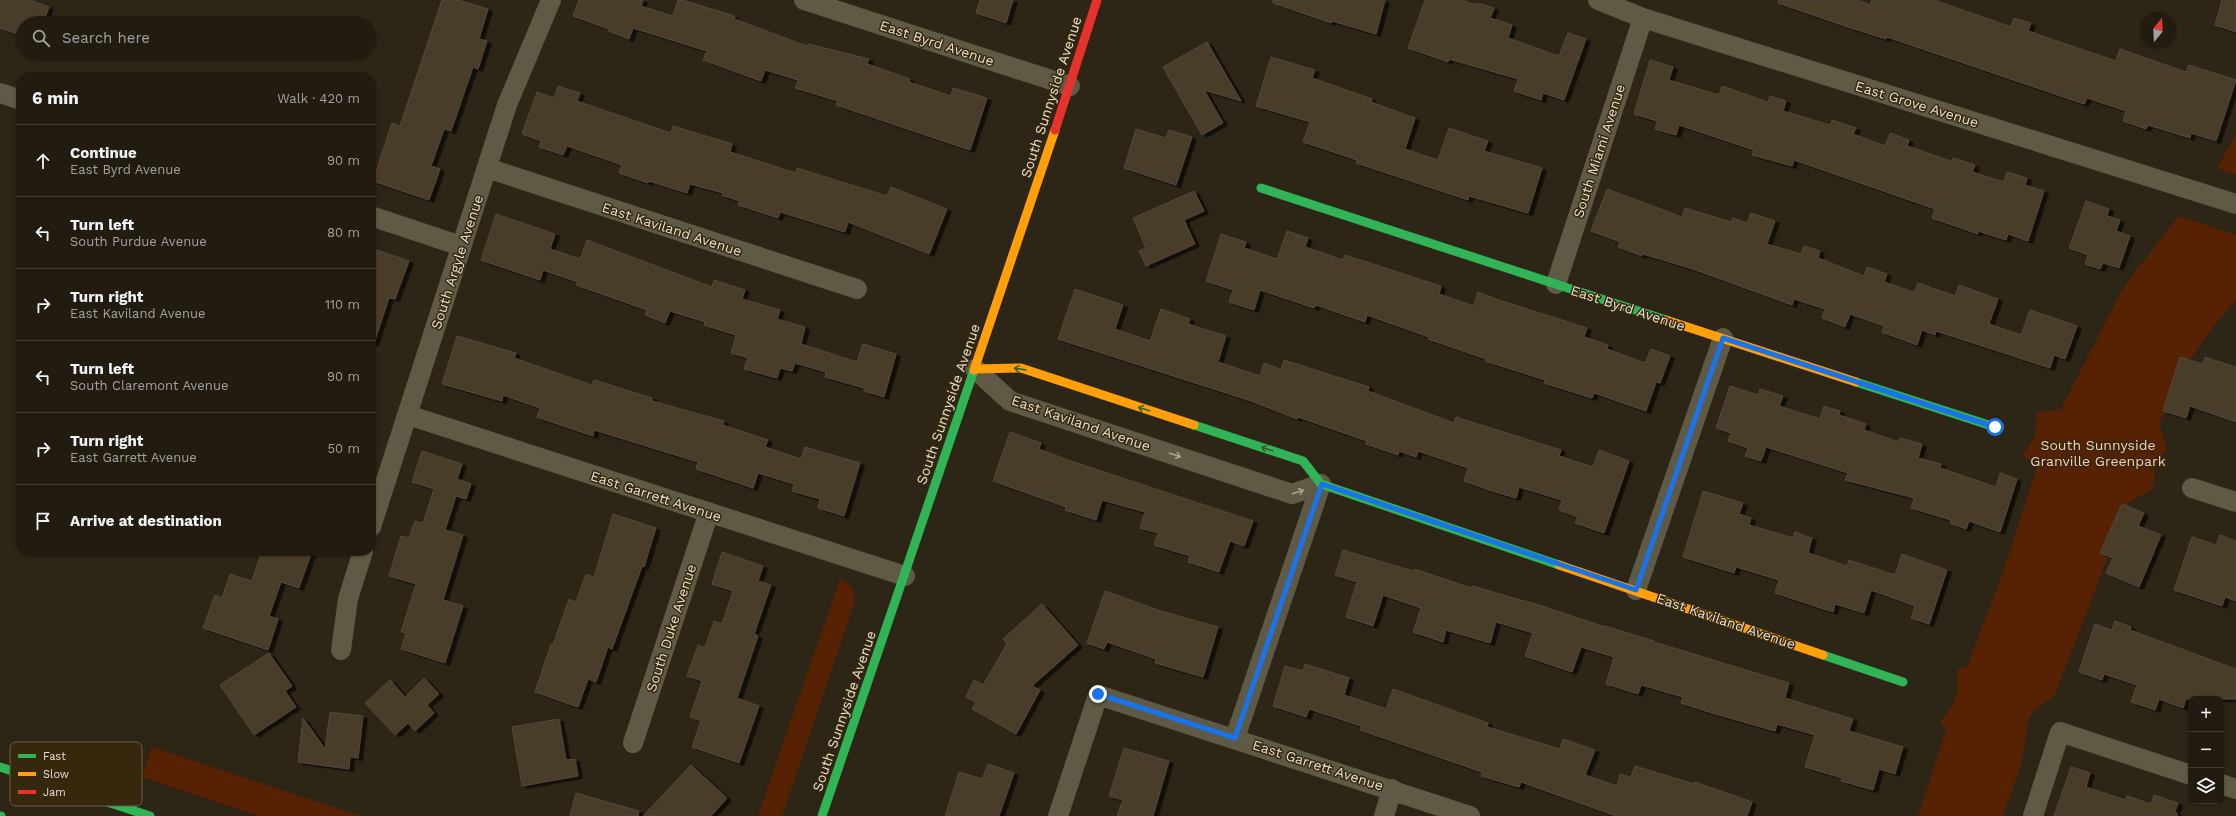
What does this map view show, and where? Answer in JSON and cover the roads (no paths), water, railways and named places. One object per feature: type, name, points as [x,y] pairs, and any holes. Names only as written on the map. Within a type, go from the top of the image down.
[{"type":"street","name":"South Argyle Avenue","points":[[376,512],[507,105],[551,0]]},
{"type":"street","name":"East Byrd Avenue","points":[[804,0],[1070,86]]},
{"type":"street","name":"South Sunnyside Avenue","points":[[822,816],[905,576],[1070,86],[1097,0]]},
{"type":"street","name":"East Grove Avenue","points":[[1598,0],[1643,18],[2236,204]]},
{"type":"street","name":"South Miami Avenue","points":[[1556,284],[1643,18]]},
{"type":"street","points":[[0,93],[16,98]]},
{"type":"street","name":"East Kaviland Avenue","points":[[487,168],[856,289]]},
{"type":"street","name":"East Byrd Avenue","points":[[1261,188],[1995,427]]},
{"type":"street","points":[[376,218],[461,246]]},
{"type":"street","points":[[1636,590],[1723,338]]},
{"type":"street","points":[[974,369],[1021,368],[1303,461],[1322,484],[1235,738]]},
{"type":"street","name":"East Kaviland Avenue","points":[[974,369],[1010,401],[1292,494],[1322,484],[1903,682]]},
{"type":"street","name":"East Garrett Avenue","points":[[408,415],[905,576]]},
{"type":"street","points":[[2192,488],[2236,502]]},
{"type":"street","name":"South Duke Avenue","points":[[633,743],[709,512]]},
{"type":"street","points":[[341,650],[348,599],[361,556]]},
{"type":"street","name":"East Garrett Avenue","points":[[1058,816],[1098,694],[1392,789],[1470,816]]},
{"type":"street","points":[[2032,816],[2060,732],[2188,774]]},
{"type":"street","points":[[0,767],[10,770]]},
{"type":"street","points":[[2224,785],[2236,789]]},
{"type":"street","points":[[1384,816],[1392,789]]},
{"type":"street","points":[[119,806],[150,816]]},
{"type":"park label","name":"South Sunnyside Granville Greenpark","points":[[2098,454]]}]
